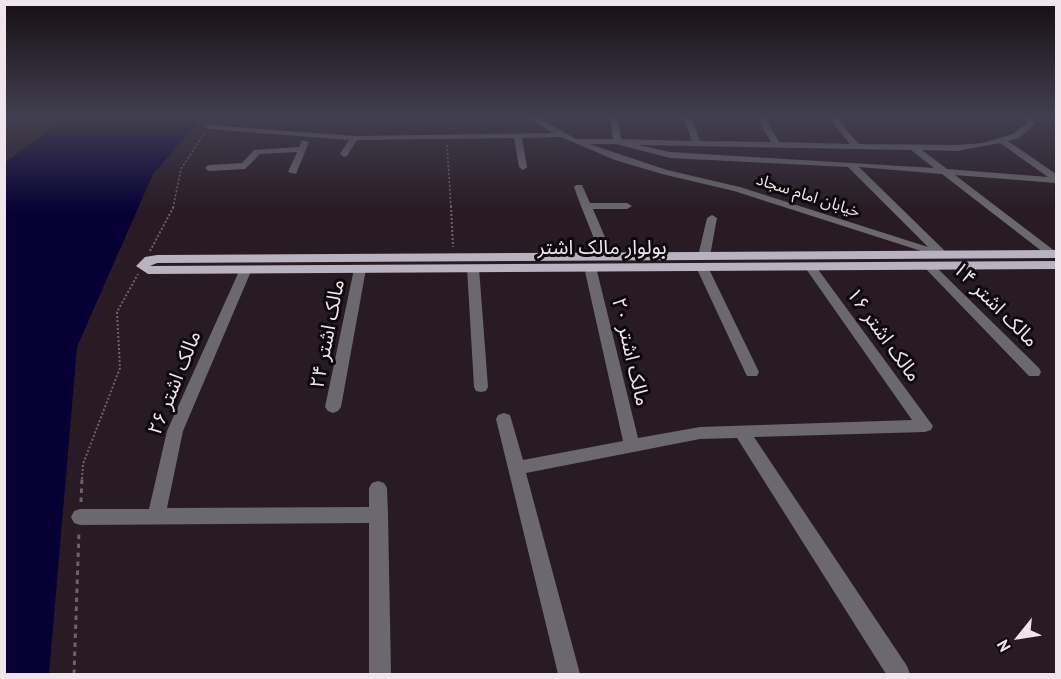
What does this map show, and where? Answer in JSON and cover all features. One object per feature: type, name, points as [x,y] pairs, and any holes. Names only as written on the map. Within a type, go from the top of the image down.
[{"type":"main road","name":"بولوار مالک اشتر","points":[[147,265],[246,269],[473,268],[607,256],[810,266],[943,255],[1054,262]]},
{"type":"main road","name":"بولوار مالک اشتر","points":[[147,265],[453,257],[590,267],[703,261],[874,260],[928,265],[1054,262]]},
{"type":"street","points":[[209,168],[244,166],[257,152],[302,149],[293,172]]},
{"type":"street","points":[[344,154],[348,149]]},
{"type":"street","points":[[520,149],[523,167]]},
{"type":"street","name":"خیابان امام سجاد","points":[[594,149],[664,172],[737,189],[943,255]]},
{"type":"street","points":[[644,149],[670,155],[850,164],[1056,179]]},
{"type":"street","points":[[693,149],[693,156]]},
{"type":"street","points":[[775,149],[780,160]]},
{"type":"street","points":[[855,149],[869,166]]},
{"type":"street","points":[[915,149],[1054,262]]},
{"type":"street","points":[[1014,149],[1056,179]]},
{"type":"street","points":[[850,164],[943,255]]},
{"type":"street","points":[[579,187],[607,256]]},
{"type":"street","points":[[586,206],[627,206]]},
{"type":"street","points":[[712,218],[703,261],[752,372]]},
{"type":"street","name":"مالک اشتر ۱۴","points":[[928,265],[1034,372]]},
{"type":"street","name":"مالک اشتر ۱۶","points":[[742,432],[925,426],[810,266]]},
{"type":"street","name":"مالک اشتر ۲۰","points":[[590,267],[632,446]]},
{"type":"street","points":[[473,268],[481,387]]},
{"type":"street","name":"مالک اشتر ۲۶","points":[[156,517],[175,431],[246,269]]},
{"type":"street","name":"مالک اشتر ۲۴","points":[[333,407],[360,269]]},
{"type":"street","points":[[504,419],[569,675]]},
{"type":"street","points":[[517,468],[700,433],[742,432],[899,675]]},
{"type":"street","points":[[378,488],[380,675]]},
{"type":"street","points":[[80,517],[378,515]]},
{"type":"path","points":[[74,675],[83,464],[120,368],[117,312],[147,265],[173,209],[181,169],[193,149]]},
{"type":"path","points":[[447,149],[453,257]]},
{"type":"shaded area","points":[[24,149],[175,149],[153,174],[77,347],[49,674],[5,674],[5,162]]}]
